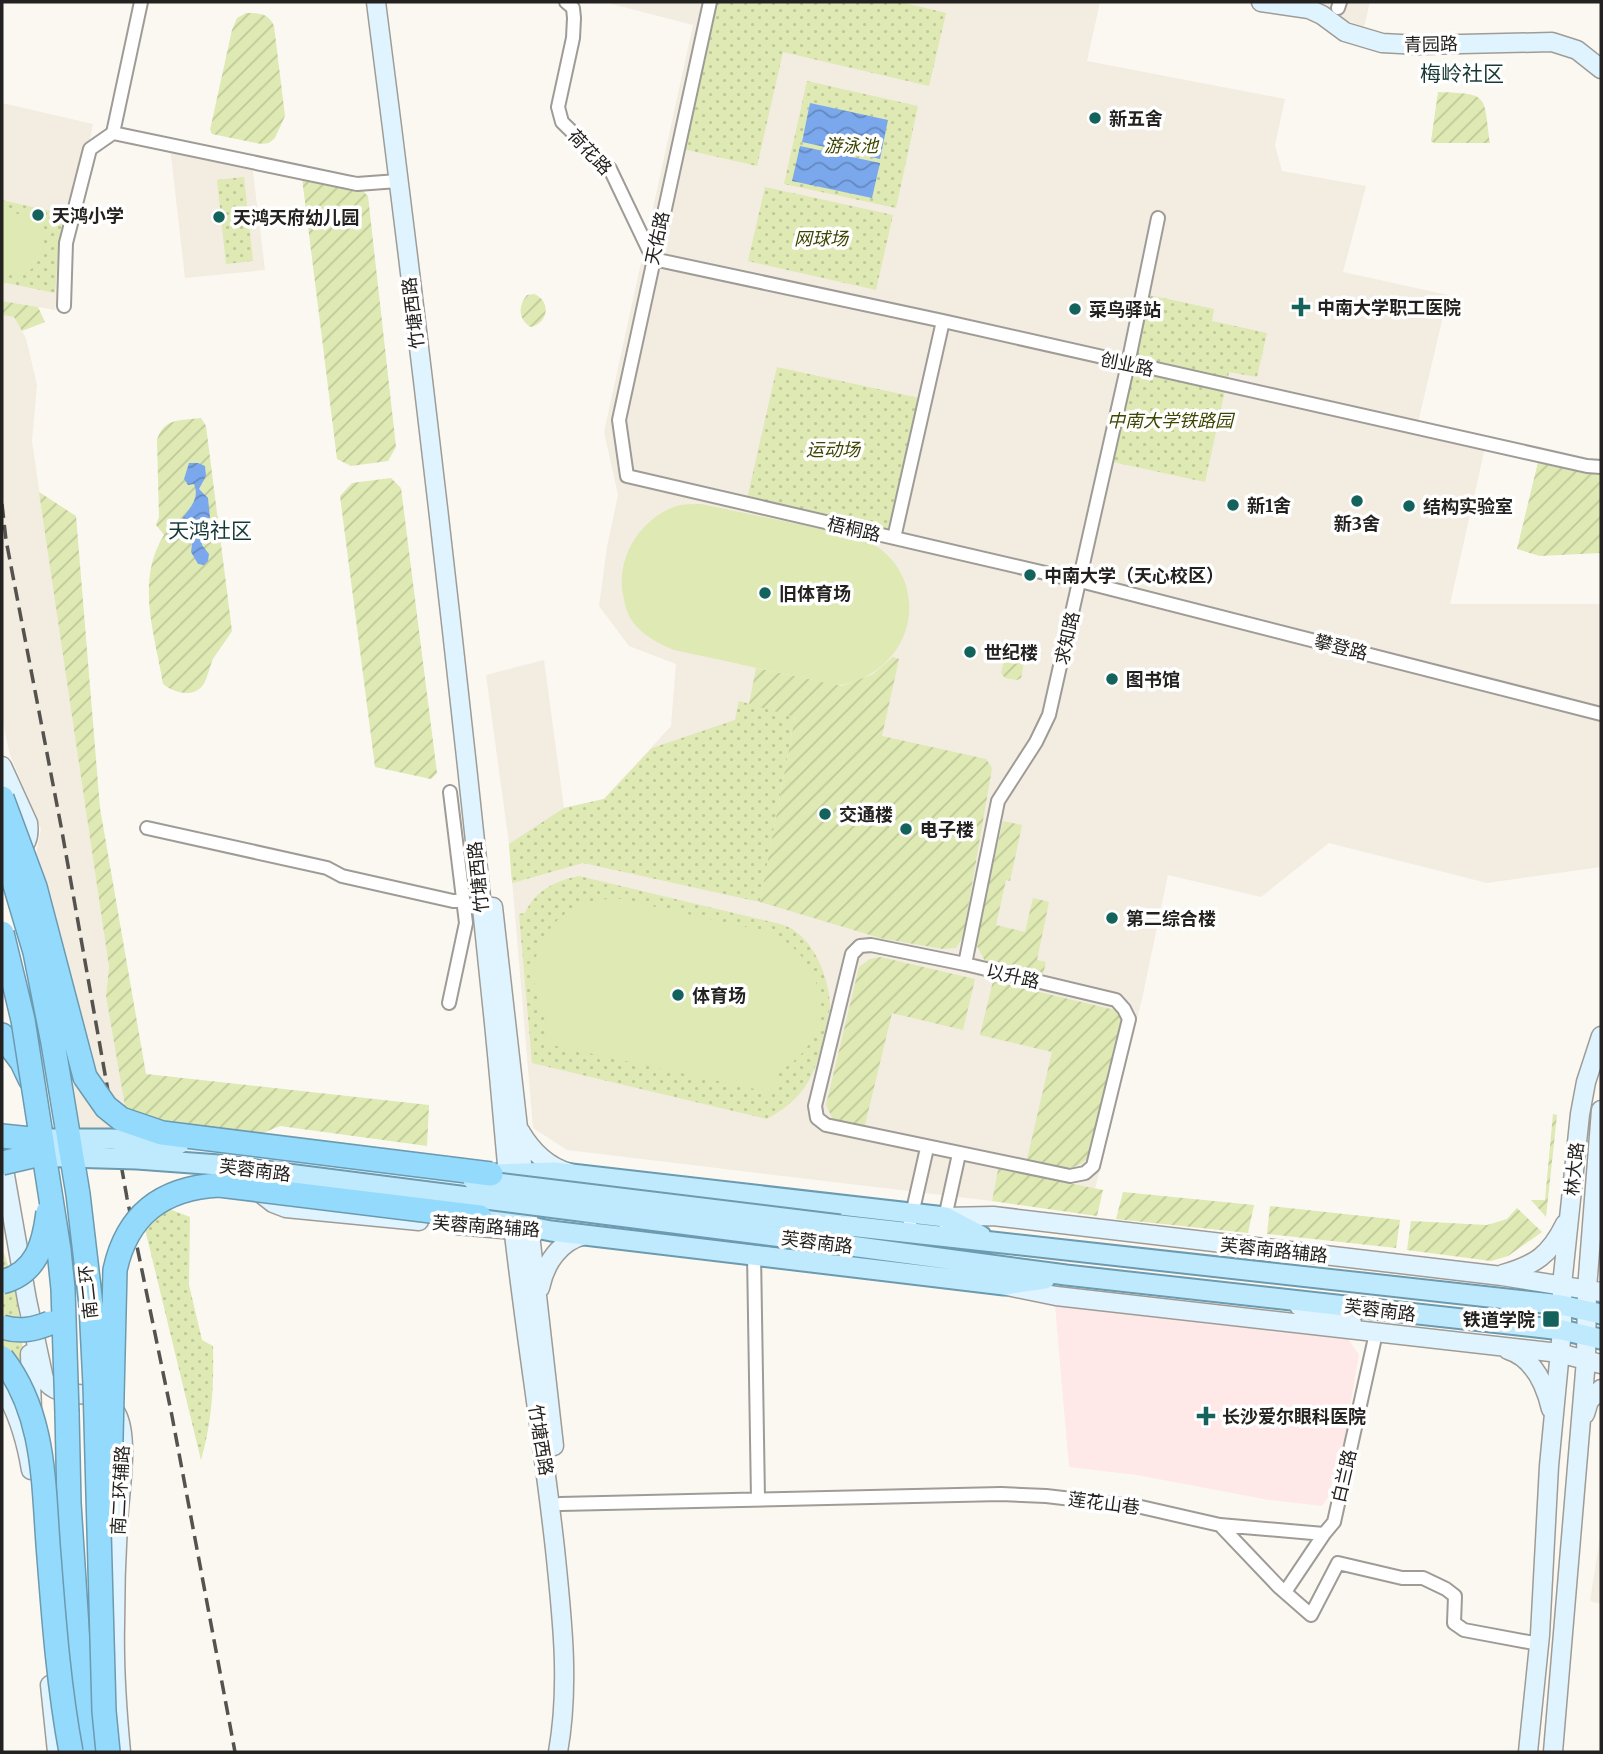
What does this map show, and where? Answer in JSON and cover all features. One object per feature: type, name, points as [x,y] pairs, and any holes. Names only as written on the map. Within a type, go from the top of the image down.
[{"type":"highway","points":[[2,798],[42,909],[85,1077],[106,1107],[121,1119],[162,1133],[510,1172]]},
{"type":"highway","name":"南二环","points":[[2,841],[35,951],[53,1043],[78,1194],[91,1305],[104,1711],[108,1752]]},
{"type":"highway","name":"南二环","points":[[2,933],[23,1020],[36,1093],[63,1289],[69,1503],[85,1752]]},
{"type":"highway","points":[[2,979],[24,993],[35,1004],[53,1043]]},
{"type":"highway","points":[[2,1035],[22,1062],[36,1093]]},
{"type":"highway","points":[[2,1158],[16,1143]]},
{"type":"highway","points":[[101,1626],[113,1427],[115,1270],[119,1250],[137,1220],[149,1208],[181,1191],[219,1185],[513,1223]]},
{"type":"highway","points":[[2,1282],[22,1274],[39,1255],[50,1192]]},
{"type":"highway","points":[[2,1327],[30,1330],[60,1317],[77,1292],[84,1255]]},
{"type":"highway","points":[[2,1359],[30,1407],[42,1455],[53,1605],[71,1752]]},
{"type":"main road","name":"竹塘西路","points":[[376,2],[510,1125]]},
{"type":"main road","name":"竹塘西路","points":[[387,2],[473,726],[510,1125],[513,1223],[531,1372],[545,1459],[562,1613],[564,1703],[558,1752]]},
{"type":"main road","name":"青园路","points":[[1261,2],[1309,9],[1345,32],[1382,43],[1419,45],[1552,42],[1577,50],[1601,69]]},
{"type":"main road","points":[[2,766],[28,823],[29,833],[26,844],[11,857],[2,860]]},
{"type":"main road","name":"林大路","points":[[1528,1752],[1539,1644],[1569,1214],[1580,1114],[1586,1082],[1601,1036]]},
{"type":"main road","points":[[1553,1752],[1581,1427],[1594,1362],[1592,1216],[1601,1110]]},
{"type":"main road","points":[[510,1125],[545,1160],[565,1171],[580,1175]]},
{"type":"main road","name":"芙蓉南路","points":[[16,1143],[112,1139],[257,1151],[838,1234],[1066,1275],[1562,1330],[1595,1337]]},
{"type":"main road","name":"芙蓉南路辅路","points":[[144,1150],[475,1185],[510,1172]]},
{"type":"main road","name":"芙蓉南路辅路","points":[[228,1157],[475,1192],[492,1198],[513,1223]]},
{"type":"main road","name":"芙蓉南路辅路","points":[[228,1157],[273,1203],[286,1208],[513,1223]]},
{"type":"main road","name":"南二环辅路","points":[[2,1158],[44,1379],[57,1391],[101,1397],[116,1411],[123,1436],[115,1628],[117,1716],[121,1752]]},
{"type":"main road","points":[[510,1172],[580,1175],[943,1226]]},
{"type":"main road","points":[[1497,1275],[1536,1262],[1556,1244],[1569,1214]]},
{"type":"main road","name":"芙蓉南路辅路","points":[[943,1226],[993,1216],[1497,1275],[1594,1290]]},
{"type":"main road","points":[[1592,1216],[1601,1251]]},
{"type":"main road","name":"竹塘西路","points":[[513,1223],[538,1301],[560,1504],[574,1656],[574,1697],[566,1752]]},
{"type":"main road","points":[[513,1223],[551,1231],[1004,1285],[1056,1296],[1559,1353],[1594,1362]]},
{"type":"main road","name":"芙蓉南路","points":[[838,1234],[911,1223]]},
{"type":"main road","name":"芙蓉南路","points":[[943,1226],[991,1241],[1561,1305],[1594,1312]]},
{"type":"main road","points":[[2,1235],[12,1256],[30,1348],[31,1470],[57,1752]]},
{"type":"main road","points":[[538,1301],[540,1285],[550,1260],[568,1241],[585,1235]]},
{"type":"main road","points":[[1004,1285],[1066,1275]]},
{"type":"main road","points":[[1276,1298],[1383,1334]]},
{"type":"main road","points":[[1498,1346],[1521,1354],[1535,1369],[1547,1394],[1553,1419]]},
{"type":"main road","points":[[1581,1427],[1589,1401],[1601,1389]]},
{"type":"main road","points":[[4,1396],[24,1437],[31,1470]]},
{"type":"street","points":[[64,306],[66,243],[90,149],[113,133],[141,2]]},
{"type":"street","name":"荷花路","points":[[566,2],[573,8],[574,18],[573,38],[558,107],[562,122],[610,169],[653,259]]},
{"type":"street","name":"天佑路","points":[[627,476],[619,420],[710,2]]},
{"type":"street","points":[[113,133],[357,184],[398,181]]},
{"type":"street","name":"求知路","points":[[965,964],[998,801],[1007,783],[1036,743],[1049,715],[1158,218]]},
{"type":"street","name":"创业路","points":[[653,259],[943,321],[1587,467],[1601,467]]},
{"type":"street","points":[[894,538],[943,321]]},
{"type":"street","name":"梧桐路","points":[[627,476],[1080,581]]},
{"type":"street","name":"攀登路","points":[[1080,581],[1601,714]]},
{"type":"street","points":[[449,1003],[466,923],[450,792]]},
{"type":"street","points":[[147,828],[327,868],[342,876],[463,901]]},
{"type":"street","name":"以升路","points":[[871,944],[965,964],[1116,1000],[1124,1009],[1129,1019],[1093,1166],[1084,1174],[1070,1176],[927,1148],[826,1125],[817,1118],[815,1106],[852,954],[860,946],[871,944]]},
{"type":"street","points":[[911,1223],[927,1148]]},
{"type":"street","points":[[943,1226],[959,1154]]},
{"type":"street","points":[[754,1254],[758,1499]]},
{"type":"street","name":"白兰路","points":[[1285,1592],[1334,1522],[1383,1334]]},
{"type":"street","name":"莲花山巷","points":[[560,1504],[1001,1494],[1046,1496],[1141,1507],[1220,1525],[1324,1534]]},
{"type":"street","points":[[1220,1525],[1311,1615],[1338,1563],[1402,1578],[1423,1578],[1446,1588],[1455,1596],[1454,1623],[1464,1630],[1539,1644]]},
{"type":"shaded area","name":"中南大学（天心校区）","points":[[604,2],[1100,2],[1087,61],[1285,99],[1275,145],[1282,171],[1366,186],[1343,272],[1448,295],[1417,427],[1486,443],[1450,604],[1601,604],[1601,867],[1487,883],[1329,843],[1261,897],[1168,875],[1142,999],[1095,1189],[998,1169],[992,1201],[567,1150],[533,1128],[509,844],[486,675],[544,660],[564,808],[604,799],[671,726],[676,664],[629,646],[599,606],[618,495],[604,432],[693,25]]},
{"type":"shaded area","points":[[1302,2],[1370,2],[1364,27]]},
{"type":"shaded area","name":"天鸿小学","points":[[2,103],[93,124],[55,310],[2,301]]},
{"type":"shaded area","name":"天鸿天府幼儿园","points":[[170,147],[252,164],[265,270],[185,278]]},
{"type":"shaded area","points":[[2,315],[14,317],[26,338],[37,385],[32,441],[109,967],[106,996],[131,1137],[72,1135],[36,854],[41,829],[10,755],[2,719]]},
{"type":"shaded area","name":"长沙爱尔眼科医院","points":[[1055,1305],[1347,1337],[1359,1355],[1344,1441],[1328,1497],[1322,1506],[1269,1500],[1137,1475],[1069,1467]]},
{"type":"shaded area","points":[[1601,1531],[1601,1604],[1590,1601]]},
{"type":"green space","points":[[716,2],[900,2],[946,13],[929,86],[783,52],[757,166],[683,149]]},
{"type":"green space","points":[[246,13],[266,16],[274,26],[285,116],[275,138],[269,143],[261,144],[212,134],[210,130],[232,30],[237,18]]},
{"type":"green space","name":"游泳池","points":[[807,81],[918,106],[896,208],[784,184]]},
{"type":"green space","points":[[1438,92],[1467,94],[1481,100],[1490,143],[1431,141]]},
{"type":"green space","points":[[244,177],[253,261],[226,264],[217,180]]},
{"type":"green space","points":[[302,178],[363,191],[368,196],[396,447],[388,461],[351,466],[337,459]]},
{"type":"green space","name":"网球场","points":[[765,187],[893,215],[876,290],[748,261]]},
{"type":"green space","points":[[2,200],[67,215],[58,254],[55,293],[2,282]]},
{"type":"green space","points":[[2,211],[31,218],[40,227],[43,235],[44,243],[39,259],[35,266],[21,276],[2,272]]},
{"type":"green space","points":[[534,294],[544,302],[546,312],[541,322],[530,327],[521,316],[521,308],[527,295]]},
{"type":"green space","name":"中南大学铁路园","points":[[1149,295],[1214,309],[1212,321],[1267,333],[1257,377],[1229,372],[1205,482],[1113,462]]},
{"type":"green space","points":[[2,301],[38,307],[45,322],[22,331],[14,317],[2,315]]},
{"type":"green space","name":"运动场","points":[[777,367],[919,398],[889,531],[747,499]]},
{"type":"green space","points":[[201,418],[206,426],[232,631],[213,659],[203,685],[194,692],[183,693],[163,684],[150,608],[150,571],[164,535],[156,525],[159,517],[157,440],[164,427],[169,424]]},
{"type":"green space","points":[[1538,462],[1587,473],[1601,472],[1601,553],[1540,556],[1517,549]]},
{"type":"green space","points":[[391,478],[401,488],[437,773],[431,779],[375,767],[340,496],[352,483]]},
{"type":"green space","points":[[39,492],[76,516],[100,808],[146,1074],[429,1105],[427,1146],[280,1126],[250,1138],[172,1129],[126,1112],[106,996],[109,967]]},
{"type":"green space","name":"旧体育场","points":[[701,504],[851,535],[877,547],[895,564],[906,586],[909,609],[905,633],[893,654],[873,672],[846,684],[836,685],[674,650],[645,634],[637,627],[626,609],[622,588],[622,575],[630,549],[636,537],[655,517],[680,505]]},
{"type":"green space","points":[[1010,650],[1023,652],[1025,656],[1021,678],[1017,680],[1005,678],[1001,673],[1006,653]]},
{"type":"green space","points":[[893,657],[899,659],[882,736],[986,759],[992,768],[963,937],[956,948],[943,949],[880,938],[760,902],[795,717],[749,704],[756,668],[842,686],[873,674]]},
{"type":"green space","points":[[739,701],[795,716],[760,902],[583,863],[512,883],[509,844],[564,808],[604,799],[652,748],[735,720]]},
{"type":"green space","points":[[1003,821],[1022,825],[1010,881],[1006,880],[996,925],[1025,932],[1033,898],[1049,902],[1037,960],[1046,962],[1043,974],[1038,976],[986,963],[977,946],[977,934]]},
{"type":"green space","name":"体育场","points":[[579,876],[787,926],[803,939],[821,966],[828,987],[830,1008],[813,1072],[797,1097],[767,1119],[532,1063],[519,914],[525,913],[535,898],[547,888]]},
{"type":"green space","name":"体育场","points":[[620,899],[773,933],[792,947],[807,964],[816,982],[820,1002],[819,1022],[811,1041],[798,1058],[778,1072],[773,1093],[542,1043],[548,1022],[538,1000],[534,977],[536,956],[544,937],[557,921],[574,908],[596,901]]},
{"type":"green space","points":[[880,957],[975,979],[963,1030],[892,1013],[864,1129],[834,1122],[826,1105],[859,967],[870,959]]},
{"type":"green space","points":[[993,981],[1115,1010],[1124,1021],[1092,1154],[1076,1166],[1054,1167],[1027,1159],[1052,1052],[980,1035]]},
{"type":"green space","points":[[1553,1114],[1557,1115],[1546,1217],[1531,1200],[1545,1200]]},
{"type":"green space","points":[[998,1169],[1103,1190],[1097,1216],[992,1201]]},
{"type":"green space","points":[[1123,1192],[1254,1205],[1248,1233],[1116,1219]]},
{"type":"green space","points":[[1270,1206],[1400,1220],[1396,1248],[1267,1234]]},
{"type":"green space","points":[[164,1207],[190,1217],[189,1285],[202,1340],[213,1346],[212,1403],[201,1460],[144,1225]]},
{"type":"green space","points":[[1517,1208],[1542,1232],[1508,1256],[1491,1261],[1407,1250],[1411,1221],[1487,1225],[1507,1219]]},
{"type":"green space","points":[[2,1248],[16,1296],[25,1379],[2,1349]]},
{"type":"water","points":[[810,103],[888,120],[880,159],[802,142]]},
{"type":"water","points":[[800,146],[880,163],[872,198],[792,181]]},
{"type":"water","points":[[189,463],[205,466],[206,476],[199,489],[208,498],[210,518],[200,518],[202,545],[209,554],[204,565],[198,564],[191,552],[193,537],[184,527],[182,519],[196,494],[194,484],[188,485],[184,479]]},
{"type":"railway","points":[[2,504],[6,540],[61,826],[127,1198],[172,1416],[235,1752]]},
{"type":"place","name":"新五舍","points":[[1095,118]]},
{"type":"place","name":"天鸿小学","points":[[38,215]]},
{"type":"place","name":"天鸿天府幼儿园","points":[[219,217]]},
{"type":"place","name":"中南大学职工医院","points":[[1301,307]]},
{"type":"place","name":"菜鸟驿站","points":[[1075,309]]},
{"type":"place","name":"新3舍","points":[[1357,501]]},
{"type":"place","name":"新1舍","points":[[1233,505]]},
{"type":"place","name":"结构实验室","points":[[1409,506]]},
{"type":"place","name":"中南大学（天心校区）","points":[[1030,575]]},
{"type":"place","name":"旧体育场","points":[[765,593]]},
{"type":"place","name":"世纪楼","points":[[970,652]]},
{"type":"place","name":"图书馆","points":[[1112,679]]},
{"type":"place","name":"交通楼","points":[[825,814]]},
{"type":"place","name":"电子楼","points":[[906,829]]},
{"type":"place","name":"第二综合楼","points":[[1112,918]]},
{"type":"place","name":"体育场","points":[[678,995]]},
{"type":"place","name":"铁道学院","points":[[1551,1319]]},
{"type":"place","name":"长沙爱尔眼科医院","points":[[1206,1416]]},
{"type":"district","name":"梅岭社区","points":[[1462,73]]},
{"type":"district","name":"天鸿社区","points":[[210,530]]}]
